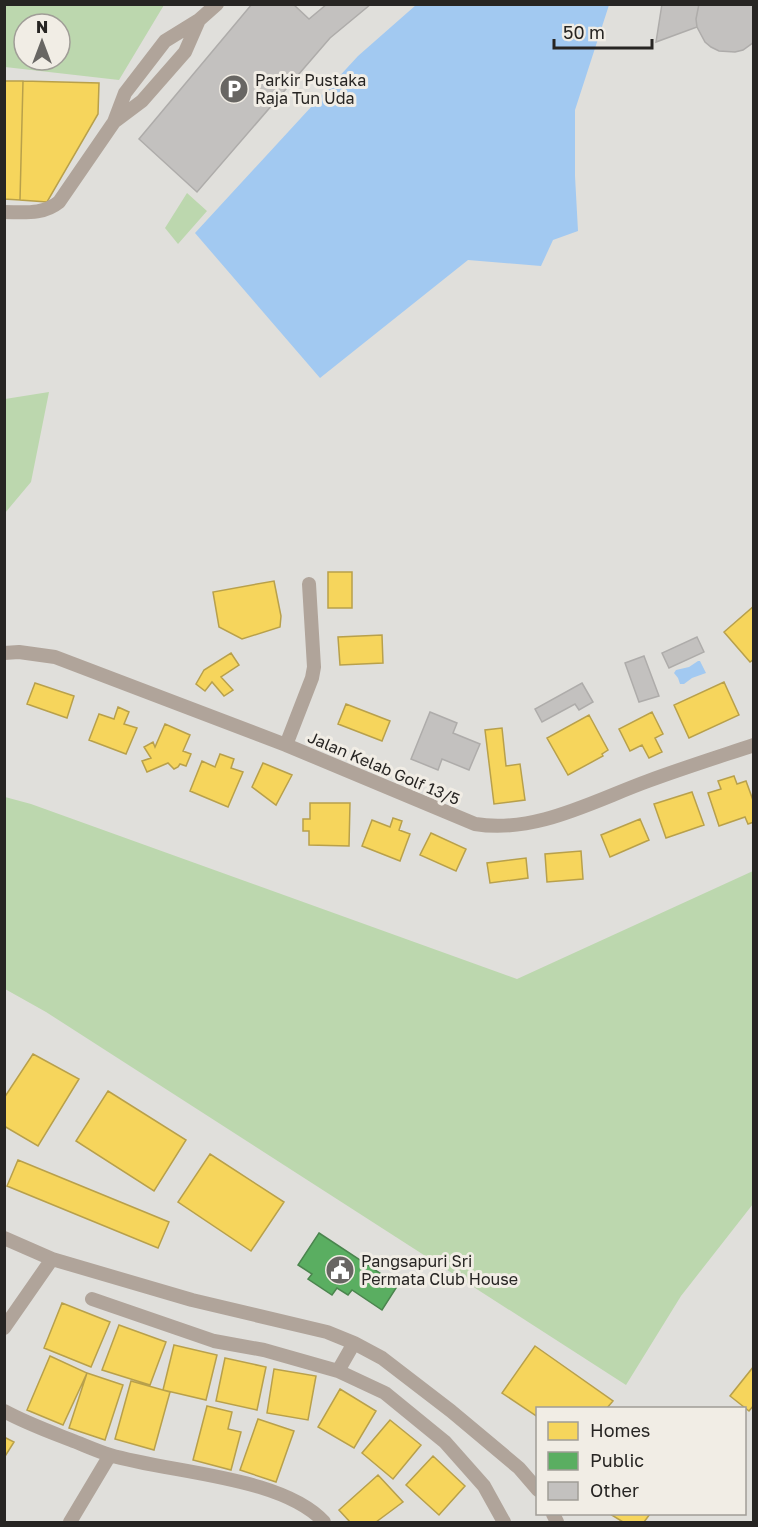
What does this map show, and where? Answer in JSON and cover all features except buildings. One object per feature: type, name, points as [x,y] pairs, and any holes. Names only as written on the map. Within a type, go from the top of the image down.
[{"type":"street","points":[[4,212],[34,213],[51,209],[59,202],[114,123],[125,93],[165,41],[199,20],[218,4]]},
{"type":"street","points":[[114,123],[142,101],[185,52],[199,20]]},
{"type":"street","points":[[286,745],[312,678],[314,667],[309,584]]},
{"type":"street","name":"Jalan Kelab Golf 13/5","points":[[4,653],[19,652],[55,657],[286,745],[475,824],[490,826],[516,825],[545,819],[753,745]]},
{"type":"street","points":[[4,1238],[52,1259],[192,1300],[327,1332],[354,1343],[382,1358],[451,1411],[519,1468],[536,1489]]},
{"type":"street","points":[[4,1328],[52,1259]]},
{"type":"street","points":[[92,1299],[214,1341],[264,1350],[338,1371],[386,1393],[445,1442],[484,1486],[504,1522]]},
{"type":"street","points":[[338,1371],[354,1343]]},
{"type":"street","points":[[4,1411],[22,1421],[110,1455],[283,1494],[313,1510],[324,1522]]},
{"type":"street","points":[[70,1522],[110,1455]]},
{"type":"green space","points":[[5,4],[164,4],[119,80],[49,72],[72,72],[72,12],[12,12],[12,68],[5,67]]},
{"type":"green space","points":[[187,193],[207,211],[178,244],[165,228]]},
{"type":"green space","points":[[49,392],[31,482],[5,513],[5,399]]},
{"type":"green space","points":[[5,797],[31,804],[517,979],[753,871],[753,1204],[681,1296],[626,1385],[46,1012],[5,989]]},
{"type":"water","points":[[416,5],[609,5],[575,110],[578,231],[553,240],[541,266],[468,260],[320,378],[195,233],[358,56]]},
{"type":"water","points":[[698,661],[706,673],[680,684],[674,673],[676,670],[689,667]]},
{"type":"place","name":"Parkir Pustaka Raja Tun Uda","points":[[234,89]]},
{"type":"place","name":"Pangsapuri Sri Permata Club House","points":[[340,1270]]}]
